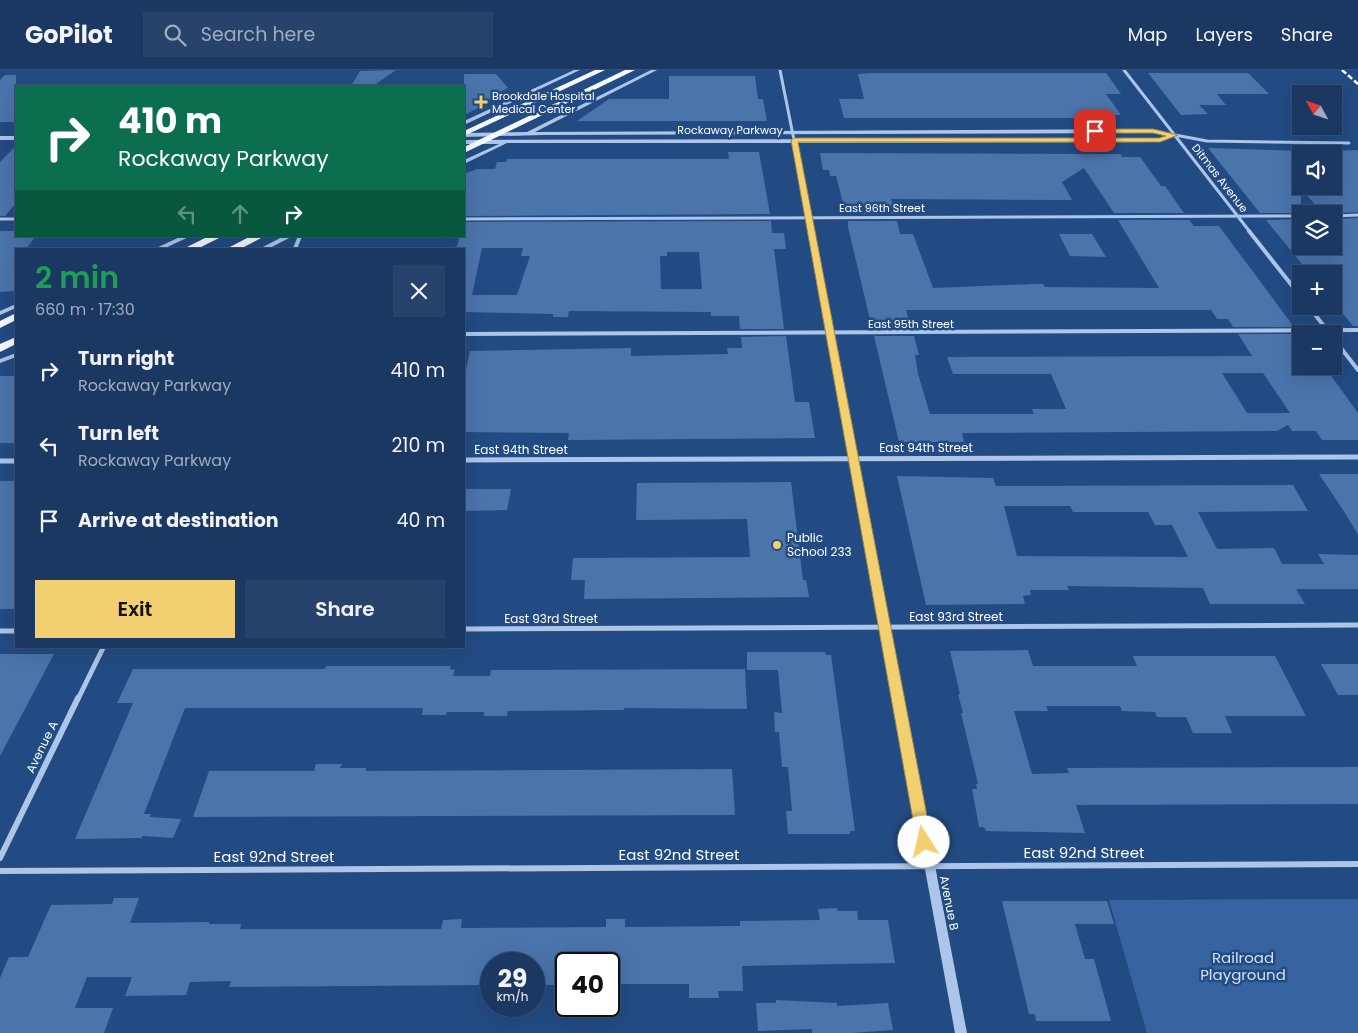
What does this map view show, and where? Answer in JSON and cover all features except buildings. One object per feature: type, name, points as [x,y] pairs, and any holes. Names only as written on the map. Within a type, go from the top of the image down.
[{"type":"highway","points":[[465,135],[601,70]]},
{"type":"highway","points":[[465,150],[631,70]]},
{"type":"highway","points":[[190,248],[216,237]]},
{"type":"highway","points":[[233,248],[258,237]]},
{"type":"highway","points":[[0,326],[15,317]]},
{"type":"highway","points":[[0,326],[15,320]]},
{"type":"highway","points":[[0,348],[15,340]]},
{"type":"street","points":[[465,123],[578,70]]},
{"type":"street","points":[[465,162],[526,134],[655,70]]},
{"type":"street","name":"Avenue B","points":[[780,70],[961,1033]]},
{"type":"street","name":"Ditmas Avenue","points":[[1124,70],[1292,285]]},
{"type":"street","name":"Rockaway Parkway","points":[[465,135],[1160,140],[1175,135],[1207,141],[1349,143]]},
{"type":"street","name":"Rockaway Parkway","points":[[465,142],[793,137]]},
{"type":"street","points":[[0,138],[15,138]]},
{"type":"street","points":[[1342,216],[1358,215]]},
{"type":"street","name":"East 96th Street","points":[[465,219],[1292,216]]},
{"type":"street","points":[[0,219],[15,219]]},
{"type":"street","points":[[160,248],[186,237]]},
{"type":"street","points":[[264,248],[288,237]]},
{"type":"street","points":[[0,313],[15,306]]},
{"type":"street","points":[[1315,315],[1323,325]]},
{"type":"street","name":"East 95th Street","points":[[1342,331],[1358,330]]},
{"type":"street","name":"East 95th Street","points":[[465,334],[1292,332]]},
{"type":"street","points":[[1342,349],[1358,370]]},
{"type":"street","points":[[0,362],[15,355]]},
{"type":"street","name":"East 94th Street","points":[[465,460],[1358,456]]},
{"type":"street","points":[[0,461],[15,461]]},
{"type":"street","name":"East 93rd Street","points":[[465,629],[1358,625]]},
{"type":"street","points":[[0,631],[15,631]]},
{"type":"street","name":"Avenue A","points":[[0,858],[103,648]]},
{"type":"street","name":"East 92nd Street","points":[[0,870],[1358,864]]},
{"type":"green space","name":"Railroad Playground","points":[[1358,899],[1358,1033],[1147,1033],[1109,900]]},
{"type":"railway","points":[[1342,70],[1358,84]]},
{"type":"place","name":"Brookdale Hospital Medical Center","points":[[481,102]]},
{"type":"place","name":"Public School 233","points":[[777,545]]},
{"type":"route","points":[[924,842],[794,140],[1160,140],[1175,135],[1153,131],[1095,131]]}]
